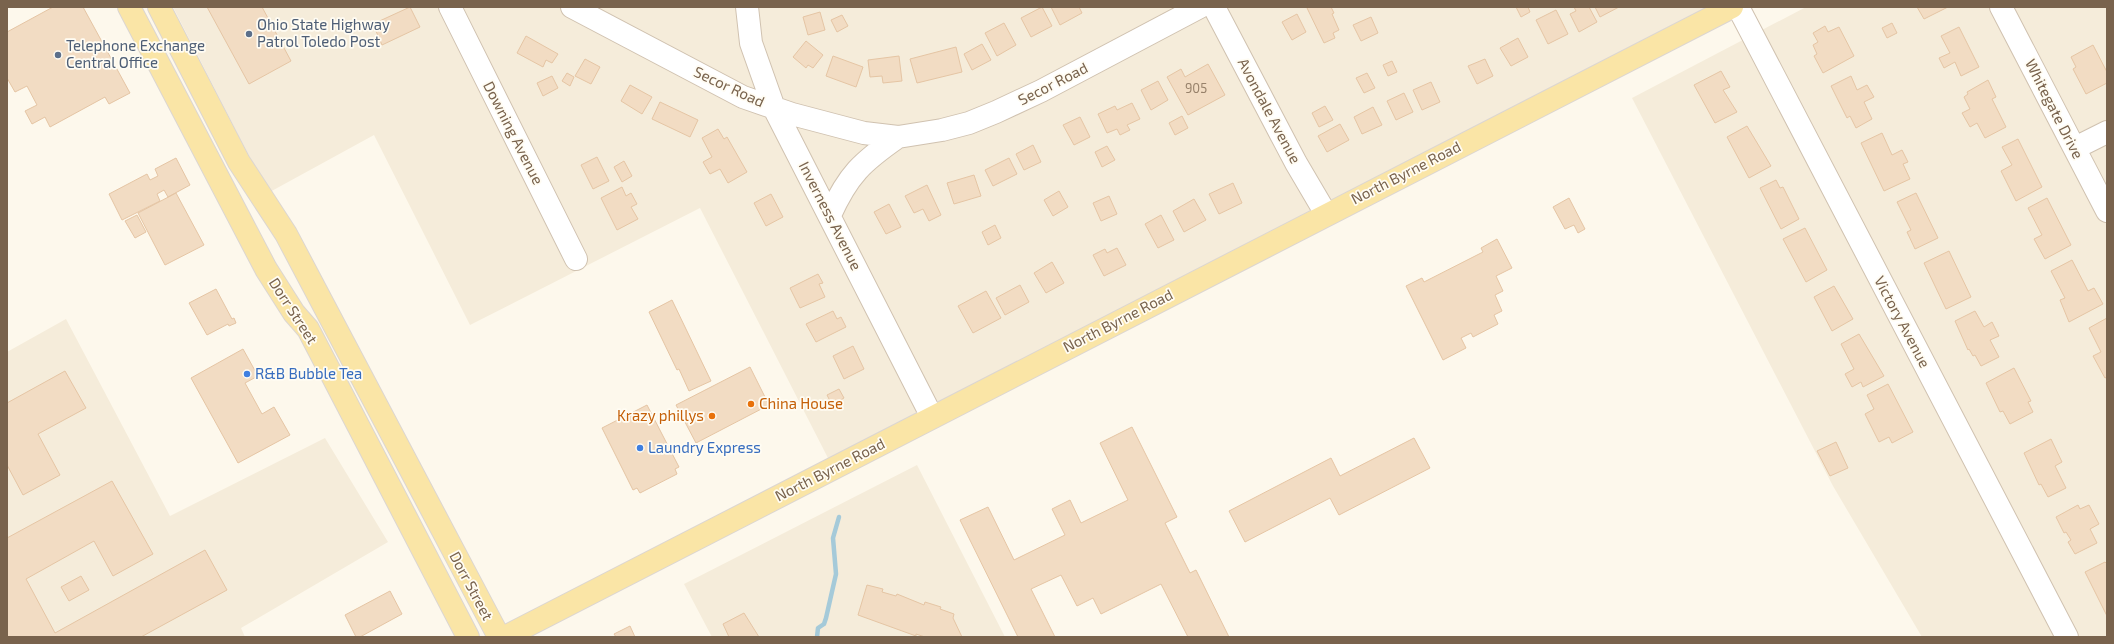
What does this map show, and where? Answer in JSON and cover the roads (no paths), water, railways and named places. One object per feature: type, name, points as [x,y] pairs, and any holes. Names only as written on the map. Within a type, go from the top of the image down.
[{"type":"main road","name":"Dorr Street","points":[[129,7],[266,269],[294,313],[308,329],[468,637]]},
{"type":"main road","name":"Dorr Street","points":[[159,7],[238,162],[286,234],[499,637]]},
{"type":"main road","name":"North Byrne Road","points":[[504,637],[1732,7]]},
{"type":"street","name":"Downing Avenue","points":[[450,7],[576,259]]},
{"type":"street","name":"Secor Road","points":[[572,7],[724,87],[774,108],[864,133],[898,137],[969,123],[996,112],[1041,91],[1200,7]]},
{"type":"street","name":"Inverness Avenue","points":[[747,7],[752,50],[774,108],[932,417]]},
{"type":"street","name":"Avondale Avenue","points":[[1214,7],[1296,164],[1326,214]]},
{"type":"street","name":"Victory Avenue","points":[[1738,7],[2067,637]]},
{"type":"street","name":"Whitegate Drive","points":[[2001,7],[2107,210]]},
{"type":"street","points":[[2075,148],[2107,132]]},
{"type":"street","name":"Secor Road","points":[[830,215],[840,193],[857,169],[870,156],[898,137]]},
{"type":"waterway","points":[[817,637],[818,628],[824,624],[826,618],[836,574],[833,538],[839,517]]},
{"type":"place","name":"Ohio State Highway Patrol Toledo Post","points":[[249,34]]},
{"type":"place","name":"Telephone Exchange Central Office","points":[[58,55]]},
{"type":"place","name":"R&B Bubble Tea","points":[[247,374]]},
{"type":"place","name":"China House","points":[[751,404]]},
{"type":"place","name":"Krazy phillys","points":[[712,416]]},
{"type":"place","name":"Laundry Express","points":[[640,448]]}]
